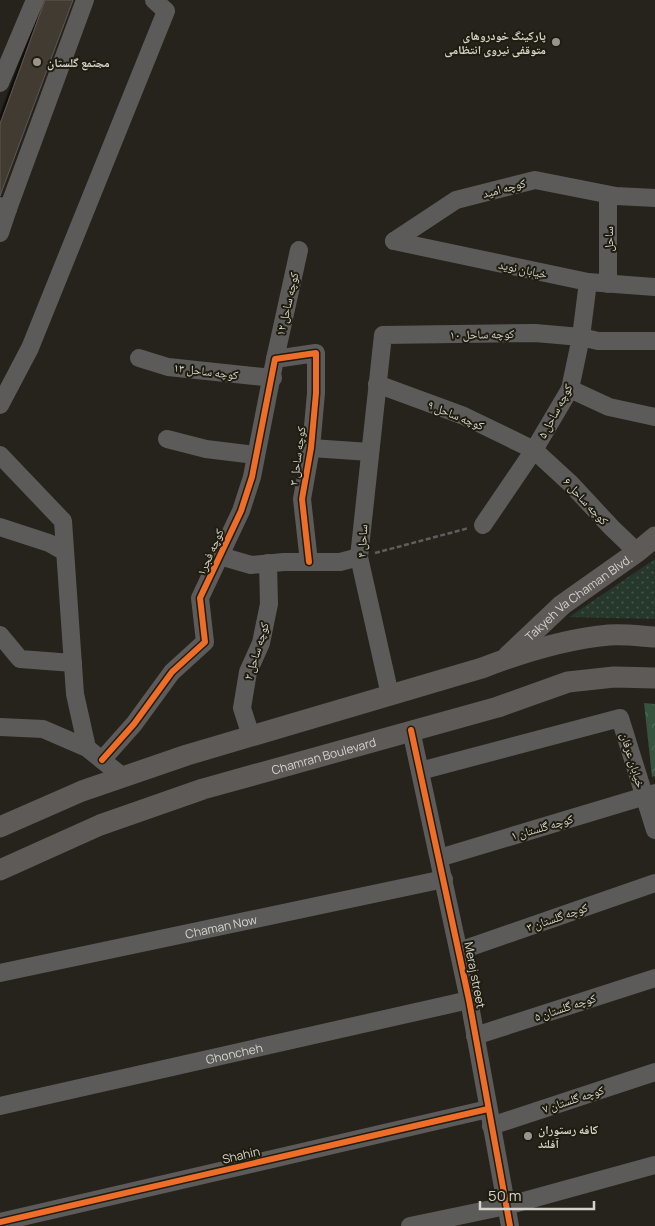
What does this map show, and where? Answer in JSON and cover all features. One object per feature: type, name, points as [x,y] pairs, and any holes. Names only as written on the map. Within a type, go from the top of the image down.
[{"type":"main road","name":"Takyeh Va Chaman Blvd.","points":[[506,658],[562,605],[655,537]]},
{"type":"main road","points":[[0,827],[82,791],[123,777],[506,658],[564,642],[610,635],[655,637]]},
{"type":"main road","name":"Chamran Boulevard","points":[[0,870],[100,825],[193,792],[498,706],[568,682],[614,677],[655,678]]},
{"type":"street","points":[[0,83],[35,0]]},
{"type":"street","points":[[0,232],[4,207],[85,0]]},
{"type":"street","points":[[0,405],[30,348],[166,11],[154,0]]},
{"type":"street","name":"کوچه امید","points":[[394,241],[456,200],[535,180],[608,194],[655,198]]},
{"type":"street","name":"ساحل","points":[[608,194],[608,284]]},
{"type":"street","name":"خیابان نوید","points":[[394,241],[588,282],[655,287]]},
{"type":"street","name":"کوچه ساحل ۱۲","points":[[275,359],[299,250]]},
{"type":"street","name":"کوچه ساحل ۵","points":[[483,525],[534,450],[570,389],[581,336],[588,282]]},
{"type":"street","name":"کوچه ساحل ۱۰","points":[[383,335],[535,333],[581,336],[598,341],[655,341]]},
{"type":"street","name":"ساحل ۴","points":[[383,335],[359,557],[390,695]]},
{"type":"street","name":"کوچه ساحل ۳","points":[[275,359],[316,353],[316,393],[311,448],[302,500],[309,562]]},
{"type":"street","name":"کوچه ساحل ۱۳","points":[[139,358],[168,366],[273,378]]},
{"type":"street","name":"کوچه فجر۱","points":[[102,760],[134,724],[172,672],[205,642],[200,598],[241,511],[252,477],[273,378],[275,359]]},
{"type":"street","name":"کوچه ساحل ۹","points":[[377,384],[464,416],[534,450]]},
{"type":"street","points":[[570,389],[609,407],[655,416]]},
{"type":"street","points":[[167,439],[206,449],[255,456]]},
{"type":"street","points":[[311,448],[370,452]]},
{"type":"street","name":"کوچه ساحل ۶","points":[[534,450],[571,484],[637,552]]},
{"type":"street","points":[[0,455],[62,521],[75,694],[87,748]]},
{"type":"street","points":[[0,527],[48,543],[65,552]]},
{"type":"street","points":[[220,556],[250,565],[340,562],[359,557]]},
{"type":"street","name":"کوچه ساحل ۲","points":[[251,736],[242,708],[248,672],[261,643],[269,604],[268,563]]},
{"type":"street","points":[[0,635],[20,659]]},
{"type":"street","points":[[0,659],[73,663]]},
{"type":"street","name":"خیابان عرفان","points":[[420,771],[620,718],[650,795],[655,830]]},
{"type":"street","points":[[0,727],[43,729],[87,748],[123,777]]},
{"type":"street","name":"Meraj street","points":[[411,730],[469,1000],[510,1226]]},
{"type":"street","name":"کوچه گلستان ۱","points":[[439,858],[650,795]]},
{"type":"street","name":"Chaman Now","points":[[0,973],[444,879]]},
{"type":"street","name":"کوچه گلستان ۳","points":[[459,951],[655,884]]},
{"type":"street","name":"کوچه گلستان ۵","points":[[475,1036],[655,978]]},
{"type":"street","name":"Ghoncheh","points":[[0,1106],[469,1000]]},
{"type":"street","name":"کوچه گلستان ۷","points":[[489,1117],[655,1072]]},
{"type":"street","name":"Shahin","points":[[0,1222],[489,1117]]},
{"type":"street","points":[[410,1226],[506,1206],[655,1165]]},
{"type":"path","points":[[359,557],[483,525]]},
{"type":"green space","points":[[655,559],[655,619],[569,617]]},
{"type":"green space","points":[[644,703],[655,704],[655,776],[652,777]]},
{"type":"building","name":"مجتمع گلستان","points":[[45,0],[73,0],[0,196],[0,124]]},
{"type":"cycle path","points":[[102,760],[134,724],[172,672],[205,642],[200,598],[241,511],[252,477],[275,359],[316,353],[316,393],[311,448],[302,499],[309,562]]},
{"type":"cycle path","points":[[411,730],[469,1000],[510,1226]]},
{"type":"cycle path","points":[[0,1222],[488,1109]]},
{"type":"place","name":"پارکینگ خودروهای متوقفی نیروی انتظامی","points":[[556,42]]},
{"type":"place","name":"مجتمع گلستان","points":[[37,62]]},
{"type":"place","name":"کافه رستوران آفلند","points":[[528,1136]]}]
